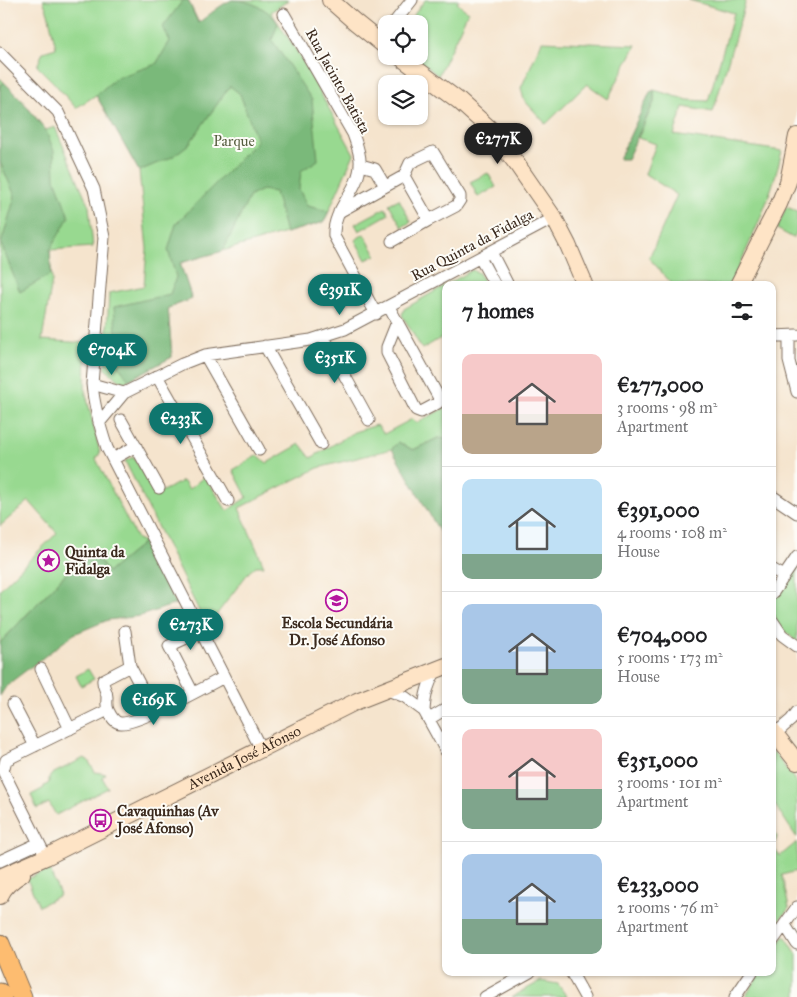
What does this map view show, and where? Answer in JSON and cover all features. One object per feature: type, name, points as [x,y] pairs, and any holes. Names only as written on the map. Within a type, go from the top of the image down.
[{"type":"main road","points":[[0,944],[22,997]]},
{"type":"main road","points":[[0,973],[10,997]]},
{"type":"main road","points":[[0,993],[2,997]]},
{"type":"street","points":[[330,0],[378,36]]},
{"type":"street","points":[[400,15],[412,0]]},
{"type":"street","name":"Rua Jacinto Batista","points":[[284,14],[353,134],[361,165]]},
{"type":"street","points":[[1,52],[58,112],[94,189],[104,237],[92,384],[98,423],[113,459],[261,749]]},
{"type":"street","points":[[411,65],[459,101],[490,128],[554,218],[583,281]]},
{"type":"street","points":[[740,281],[788,182],[797,136]]},
{"type":"street","points":[[339,212],[404,176],[410,163],[431,152],[436,153],[460,196],[460,200],[456,206],[392,241]]},
{"type":"street","points":[[376,314],[334,236],[333,226],[357,178],[361,165],[375,169],[385,186]]},
{"type":"street","points":[[404,176],[429,220]]},
{"type":"street","name":"Rua Quinta da Fidalga","points":[[98,423],[124,393],[182,364],[205,355],[311,340],[345,329],[554,218]]},
{"type":"street","points":[[491,252],[506,281]]},
{"type":"street","points":[[480,258],[492,281]]},
{"type":"street","points":[[389,307],[439,398],[438,403],[421,412],[416,410],[387,352],[387,347],[397,322]]},
{"type":"street","points":[[776,336],[793,335],[790,370],[797,392]]},
{"type":"street","points":[[323,336],[369,420]]},
{"type":"street","points":[[265,346],[321,444]]},
{"type":"street","points":[[205,355],[259,450]]},
{"type":"street","points":[[157,376],[228,501]]},
{"type":"street","points":[[92,384],[124,393]]},
{"type":"street","points":[[121,420],[159,488]]},
{"type":"street","points":[[113,459],[136,446]]},
{"type":"street","points":[[776,499],[797,513]]},
{"type":"street","points":[[776,588],[797,557]]},
{"type":"street","points":[[776,571],[784,576]]},
{"type":"street","points":[[776,626],[782,635],[797,646]]},
{"type":"street","points":[[125,630],[130,666],[154,712]]},
{"type":"street","points":[[193,693],[169,646],[201,631]]},
{"type":"street","points":[[130,666],[103,680],[102,684],[107,695],[106,705],[108,710],[113,720],[119,723],[154,712],[224,677]]},
{"type":"street","points":[[426,715],[425,696],[428,683],[441,668]]},
{"type":"street","name":"Avenida José Afonso","points":[[0,877],[43,850],[261,749],[357,701],[441,668]]},
{"type":"street","points":[[41,669],[70,729]]},
{"type":"street","points":[[385,689],[405,697],[426,715],[442,744]]},
{"type":"street","points":[[13,704],[35,746]]},
{"type":"street","points":[[0,862],[43,850],[1,772],[6,760],[108,710]]},
{"type":"street","points":[[426,715],[442,711]]},
{"type":"street","points":[[776,730],[791,720],[797,712]]},
{"type":"street","points":[[776,734],[797,762]]},
{"type":"street","name":"Avenida José Afonso","points":[[0,896],[14,878],[43,850]]},
{"type":"street","points":[[776,937],[797,907]]},
{"type":"street","points":[[785,925],[797,944]]},
{"type":"street","points":[[485,997],[523,976]]},
{"type":"street","points":[[573,976],[585,997]]},
{"type":"street","points":[[735,997],[749,976]]},
{"type":"green space","name":"Parque","points":[[43,0],[188,0],[199,23],[232,0],[289,0],[271,12],[300,56],[354,154],[324,222],[180,263],[192,299],[168,308],[172,357],[123,383],[105,369],[109,293],[144,286],[147,249],[139,171],[96,95],[76,108],[37,66],[43,52],[56,48]]},
{"type":"green space","points":[[183,0],[188,0],[198,23],[219,7],[232,0],[239,0],[258,6],[270,13],[278,23],[272,40],[312,100],[318,160],[301,171],[299,189],[307,206],[329,211],[324,222],[286,233],[275,192],[262,190],[250,196],[223,251],[180,263],[192,299],[168,308],[172,357],[129,380],[119,366],[114,307],[170,294],[176,277],[168,250],[176,224],[257,141],[240,94],[230,86],[189,144],[172,157],[139,171],[96,95],[116,78],[156,64],[170,41],[163,27]]},
{"type":"green space","points":[[425,0],[459,0],[457,3],[468,12],[438,76],[425,65],[428,65],[428,15],[414,15]]},
{"type":"green space","points":[[689,0],[746,0],[713,112],[683,107],[674,135],[782,151],[766,203],[732,281],[669,281],[649,258],[677,195],[645,174],[656,144],[638,138],[654,102],[654,90],[688,100],[708,101],[734,13]]},
{"type":"green space","points":[[542,41],[636,45],[608,99],[587,84],[546,124],[524,100],[521,88]]},
{"type":"green space","points":[[0,78],[20,98],[46,130],[55,127],[89,206],[93,247],[50,250],[52,281],[42,340],[86,343],[85,390],[100,453],[96,459],[137,539],[144,542],[108,573],[89,549],[0,643],[0,589],[57,533],[29,501],[0,526]]},
{"type":"green space","points":[[4,82],[20,98],[46,131],[54,151],[55,178],[69,217],[50,250],[51,274],[20,292],[1,244],[15,196],[0,162],[0,86]]},
{"type":"green space","points":[[654,90],[654,102],[627,159],[619,159],[650,92]]},
{"type":"green space","points":[[488,173],[496,187],[478,197],[470,182]]},
{"type":"green space","points":[[399,199],[411,222],[402,227],[389,204]]},
{"type":"green space","points":[[786,207],[797,211],[797,232],[793,238],[777,229]]},
{"type":"green space","points":[[385,208],[389,214],[359,231],[355,224]]},
{"type":"green space","points":[[364,234],[376,255],[366,260],[355,240]]},
{"type":"green space","points":[[472,270],[479,273],[483,281],[453,281]]},
{"type":"green space","points":[[442,287],[442,337],[422,349],[402,315],[404,309]]},
{"type":"green space","points":[[442,409],[442,438],[438,438],[413,450],[398,442],[392,449],[318,468],[239,508],[264,566],[256,566],[249,572],[207,627],[125,461],[133,457],[156,494],[183,481],[189,489],[205,476],[227,511],[247,497],[233,470],[258,455],[267,463],[300,444],[311,458],[354,432],[377,425],[384,434],[412,419],[417,423]]},
{"type":"green space","points":[[438,438],[442,438],[442,536],[392,449],[398,442],[413,450]]},
{"type":"green space","points":[[144,542],[176,604],[140,616],[108,620],[74,634],[7,685],[0,696],[0,643],[90,548],[108,572]]},
{"type":"green space","points":[[797,563],[797,642],[776,621],[776,596]]},
{"type":"green space","points":[[88,669],[94,679],[81,686],[76,676]]},
{"type":"green space","points":[[776,755],[797,783],[797,838],[776,806]]},
{"type":"green space","points":[[84,758],[88,760],[95,772],[106,774],[102,777],[108,788],[56,815],[49,803],[37,809],[31,795],[49,783],[49,778],[52,774]]},
{"type":"green space","points":[[797,842],[797,871],[782,875],[789,908],[776,925],[776,851],[780,856]]},
{"type":"green space","points":[[49,869],[60,895],[39,906],[27,879]]},
{"type":"green space","points":[[783,937],[786,937],[797,954],[797,997],[745,997],[758,976],[776,976],[776,948]]},
{"type":"green space","points":[[541,981],[558,984],[567,997],[512,997]]},
{"type":"place","name":"Quinta da Fidalga","points":[[49,561]]},
{"type":"place","name":"Escola Secundária Dr. José Afonso","points":[[337,600]]},
{"type":"place","name":"Cavaquinhas (Av José Afonso)","points":[[101,820]]}]
